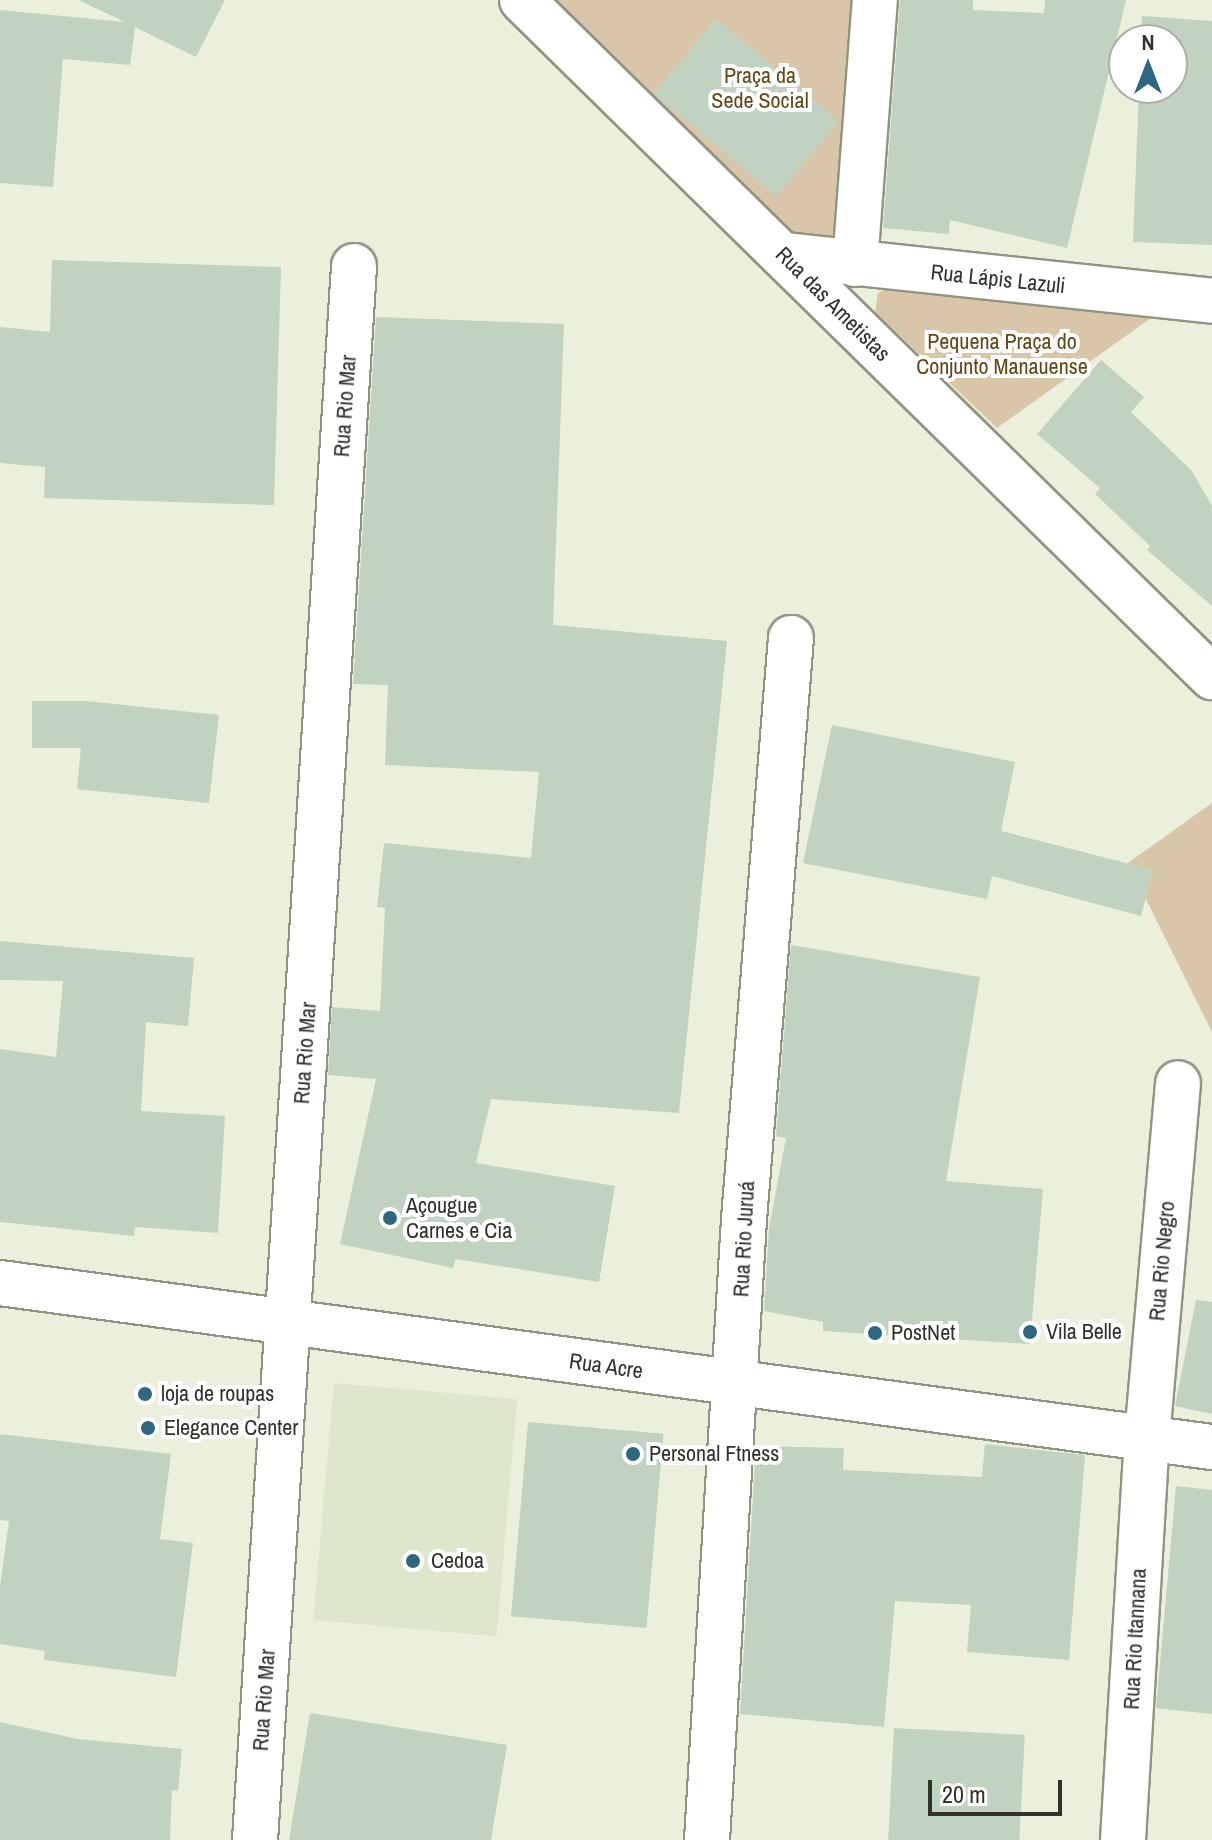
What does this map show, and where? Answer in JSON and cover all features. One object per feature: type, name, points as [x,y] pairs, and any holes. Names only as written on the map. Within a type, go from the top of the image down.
[{"type":"street","name":"Rua das Ametistas","points":[[522,0],[1212,677]]},
{"type":"street","points":[[855,264],[875,0]]},
{"type":"street","name":"Rua Lápis Lazuli","points":[[784,255],[1212,301]]},
{"type":"street","name":"Rua Rio Mar","points":[[255,1840],[354,266]]},
{"type":"street","name":"Rua Rio Juruá","points":[[707,1840],[736,1385],[791,638]]},
{"type":"street","name":"Rua Rio Negro","points":[[1147,1438],[1178,1083]]},
{"type":"street","name":"Rua Acre","points":[[0,1283],[289,1319],[736,1385],[1212,1447]]},
{"type":"street","name":"Rua Rio Itannana","points":[[1123,1840],[1147,1438]]},
{"type":"shaded area","name":"Cedoa","points":[[334,1383],[517,1399],[497,1636],[313,1620]]},
{"type":"green space","name":"Praça da Sede Social","points":[[547,0],[851,0],[836,243],[785,236]]},
{"type":"green space","name":"Pequena Praça do Conjunto Manauense","points":[[893,285],[1165,308],[997,428],[875,312],[878,293]]},
{"type":"green space","points":[[1212,803],[1212,1032],[1128,863]]},
{"type":"building","points":[[78,0],[225,0],[196,57],[135,27],[130,65],[63,59],[53,187],[0,183],[0,10],[125,22]]},
{"type":"building","points":[[900,0],[973,0],[973,10],[1044,13],[1045,0],[1126,0],[1120,24],[1108,24],[1108,76],[1067,248],[950,220],[949,234],[883,228]]},
{"type":"building","points":[[1142,16],[1212,21],[1212,245],[1133,242],[1138,104],[1188,104],[1188,24],[1142,24]]},
{"type":"building","points":[[716,19],[839,122],[776,196],[654,93]]},
{"type":"building","points":[[52,260],[281,267],[274,505],[44,498],[45,467],[0,463],[0,327],[50,332]]},
{"type":"building","points":[[376,317],[564,324],[553,625],[727,641],[679,1113],[491,1099],[476,1163],[615,1186],[599,1282],[456,1259],[453,1268],[340,1244],[376,1079],[328,1075],[332,1007],[380,1011],[385,908],[377,907],[384,843],[531,858],[539,772],[385,765],[388,685],[353,684]]},
{"type":"building","points":[[1101,360],[1144,397],[1131,412],[1192,471],[1212,506],[1212,606],[1147,550],[1150,546],[1095,494],[1100,488],[1037,434]]},
{"type":"building","points":[[32,701],[86,701],[219,715],[209,803],[77,789],[81,748],[32,748]]},
{"type":"building","points":[[832,725],[1015,762],[1001,831],[1153,870],[1141,916],[992,876],[987,899],[803,863]]},
{"type":"building","points":[[0,941],[194,958],[188,1026],[146,1022],[141,1111],[225,1116],[218,1233],[135,1227],[134,1236],[0,1222],[0,1049],[56,1057],[63,981],[0,980]]},
{"type":"building","points":[[791,945],[980,977],[946,1181],[1043,1189],[1030,1344],[823,1331],[823,1322],[764,1311],[769,1228],[786,1138],[776,1136]]},
{"type":"building","points":[[1196,1300],[1212,1302],[1212,1414],[1175,1406]]},
{"type":"building","points":[[528,1422],[663,1434],[646,1628],[511,1616]]},
{"type":"building","points":[[0,1434],[171,1454],[160,1539],[193,1543],[176,1677],[44,1660],[45,1651],[0,1644],[0,1587],[9,1521],[0,1520]]},
{"type":"building","points":[[985,1444],[1085,1455],[1069,1660],[967,1652],[971,1605],[895,1601],[884,1727],[740,1714],[756,1446],[844,1448],[843,1470],[982,1477]]},
{"type":"building","points":[[1176,1486],[1212,1490],[1212,1714],[1156,1708]]},
{"type":"building","points":[[310,1713],[507,1745],[491,1840],[289,1840]]},
{"type":"building","points":[[0,1722],[78,1739],[182,1749],[178,1791],[172,1790],[170,1840],[0,1840]]},
{"type":"building","points":[[894,1728],[1025,1735],[1019,1840],[888,1840]]},
{"type":"place","name":"Açougue Carnes e Cia","points":[[390,1218]]},
{"type":"place","name":"Vila Belle","points":[[1030,1332]]},
{"type":"place","name":"PostNet","points":[[875,1333]]},
{"type":"place","name":"loja de roupas","points":[[145,1394]]},
{"type":"place","name":"Elegance Center","points":[[148,1428]]},
{"type":"place","name":"Personal Ftness","points":[[633,1454]]},
{"type":"place","name":"Cedoa","points":[[413,1561]]}]
